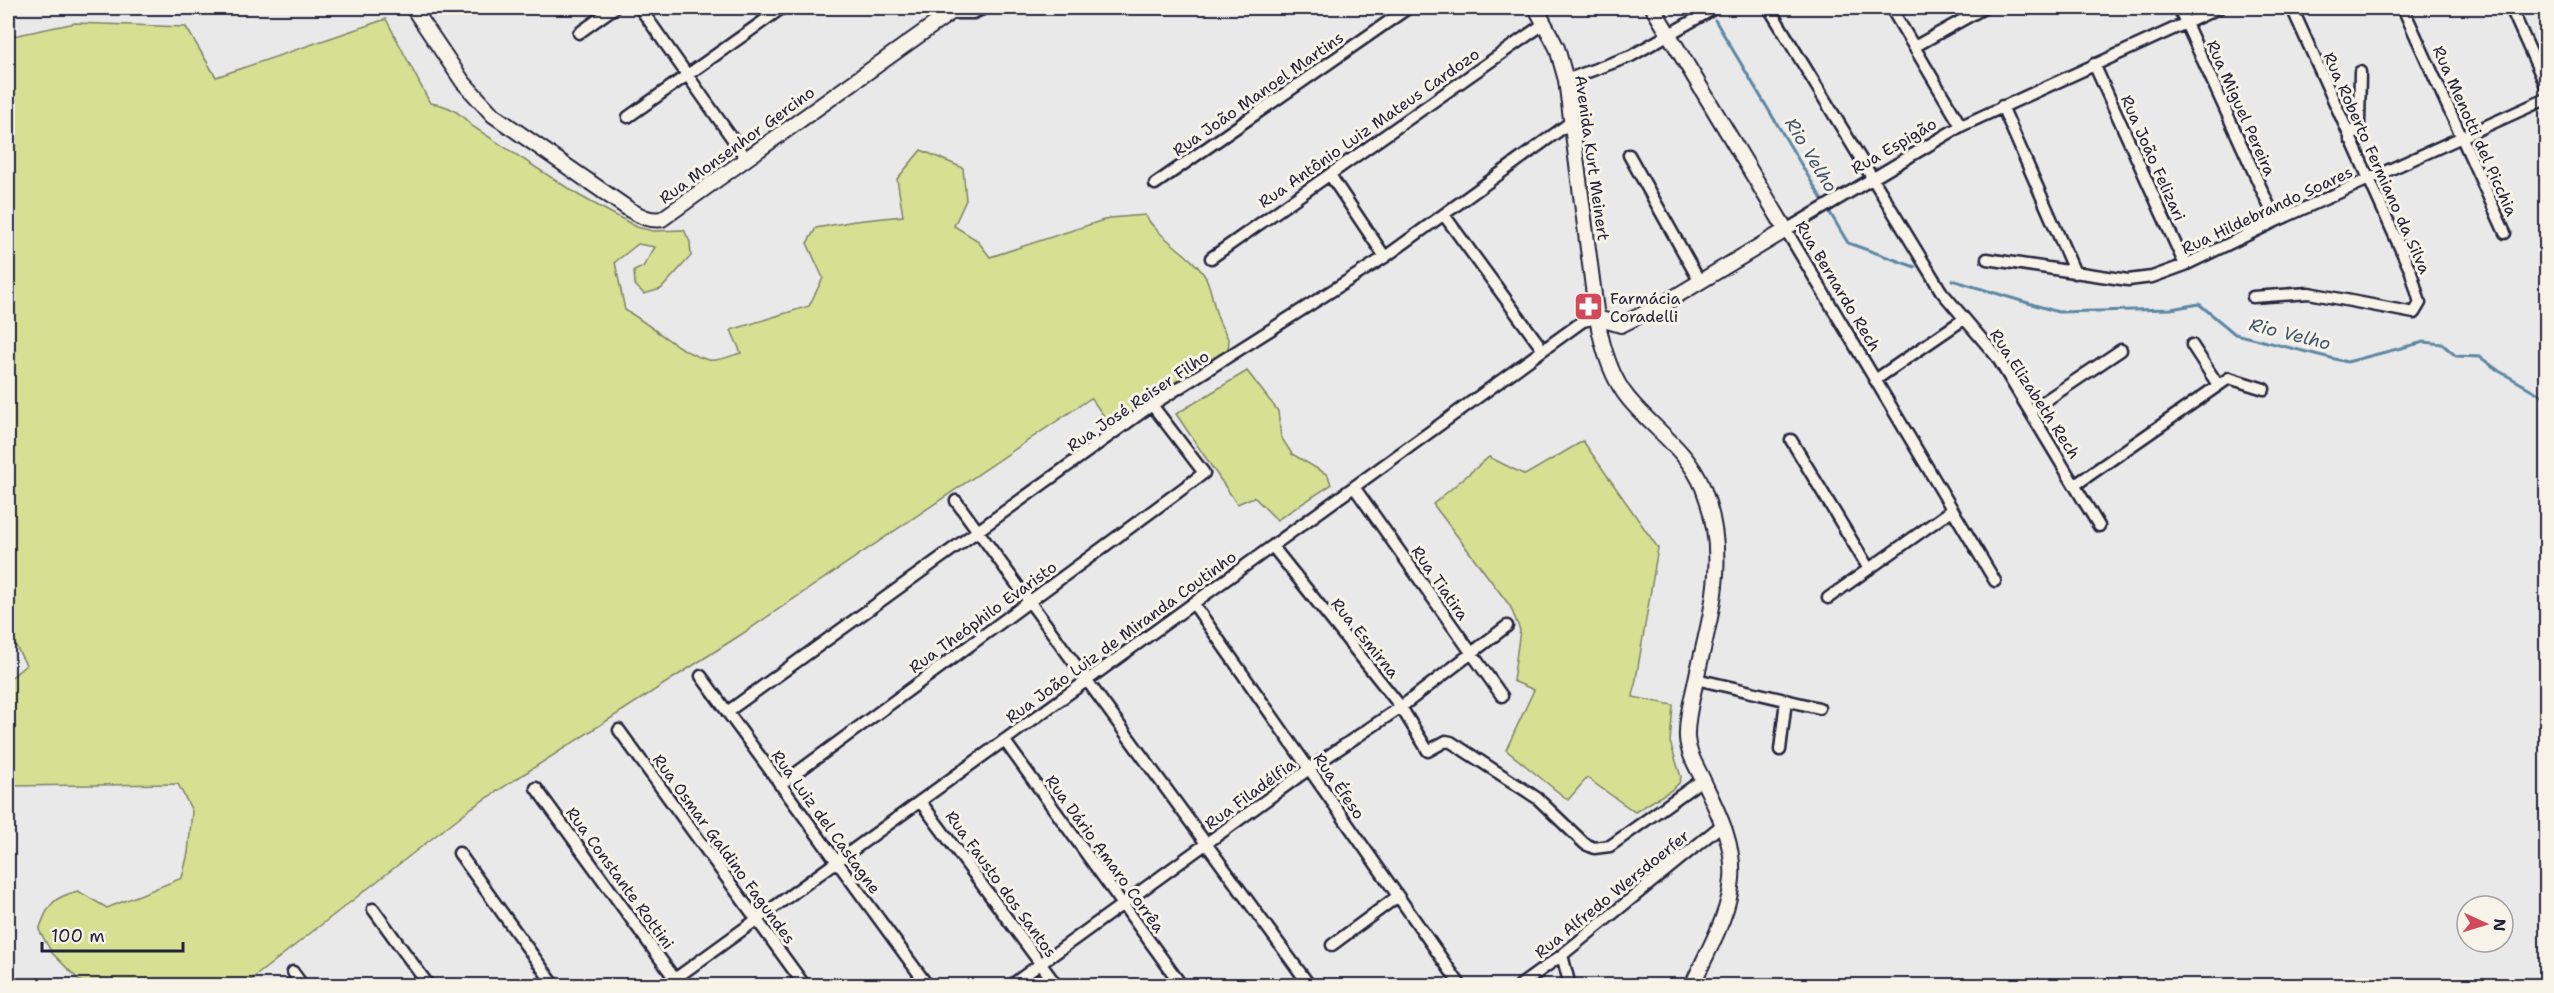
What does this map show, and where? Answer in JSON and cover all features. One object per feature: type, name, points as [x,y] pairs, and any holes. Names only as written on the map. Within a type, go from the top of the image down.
[{"type":"main road","name":"Rua Monsenhor Gercino","points":[[413,8],[463,82],[493,115],[530,143],[644,218],[653,220],[662,219],[953,10]]},
{"type":"main road","name":"Avenida Kurt Meinert","points":[[1536,8],[1559,55],[1566,80],[1597,318],[1608,361]]},
{"type":"main road","name":"Rua Bernardo Rech","points":[[1653,8],[1786,230]]},
{"type":"main road","name":"Rua Espigão","points":[[1621,325],[1700,282],[1786,230]]},
{"type":"main road","points":[[1597,318],[1621,325],[1609,342],[1608,361],[1614,376],[1627,398],[1675,445],[1695,471],[1709,506],[1715,535],[1716,589],[1696,679],[1687,736],[1691,756],[1723,824],[1732,858],[1732,882],[1724,915],[1692,986]]},
{"type":"street","points":[[579,33],[614,8]]},
{"type":"street","points":[[640,8],[746,158]]},
{"type":"street","points":[[628,117],[782,8]]},
{"type":"street","points":[[953,10],[973,13],[985,8]]},
{"type":"street","name":"Rua João Manoel Martins","points":[[1155,184],[1408,8]]},
{"type":"street","points":[[1566,80],[1631,56],[1715,8]]},
{"type":"street","name":"Rua Elizabeth Rech","points":[[1769,8],[1941,291],[1990,347],[2099,526]]},
{"type":"street","points":[[1891,8],[1961,126]]},
{"type":"street","points":[[1914,47],[1984,8]]},
{"type":"street","name":"Rua Miguel Pereira","points":[[2180,8],[2276,221]]},
{"type":"street","name":"Rua Espigão","points":[[1786,230],[1961,126],[2219,8]]},
{"type":"street","name":"Rua Roberto Fermiano da Silva","points":[[2253,297],[2308,292],[2414,313],[2420,303],[2411,272],[2292,8]]},
{"type":"street","name":"Rua Menotti del Picchia","points":[[2403,8],[2505,234]]},
{"type":"street","points":[[2511,8],[2547,86]]},
{"type":"street","name":"Rua Antônio Luiz Mateus Cardozo","points":[[1211,258],[1545,23]]},
{"type":"street","name":"Rua João Felizari","points":[[2094,64],[2185,265]]},
{"type":"street","points":[[2350,139],[2359,123],[2360,72]]},
{"type":"street","name":"Rua Hildebrando Soares","points":[[1987,260],[2128,280],[2152,277],[2185,265],[2276,221],[2547,99]]},
{"type":"street","points":[[2002,106],[2075,273]]},
{"type":"street","name":"Rua José Reiser Filho","points":[[727,712],[1152,405],[1385,256],[1571,122]]},
{"type":"street","points":[[1629,155],[1700,282]]},
{"type":"street","points":[[1330,175],[1385,256]]},
{"type":"street","points":[[1444,215],[1543,350]]},
{"type":"street","name":"Rua Bernardo Rech","points":[[1786,230],[1995,581]]},
{"type":"street","name":"Rua João Luiz de Miranda Coutinho","points":[[664,986],[677,982],[757,919],[1193,603],[1274,547],[1583,321],[1597,318]]},
{"type":"street","points":[[1875,380],[1964,319]]},
{"type":"street","points":[[2192,345],[2218,385]]},
{"type":"street","points":[[2030,411],[2121,350]]},
{"type":"street","points":[[2075,485],[2229,378],[2264,389]]},
{"type":"street","name":"Rua Theóphilo Evaristo","points":[[780,784],[1204,473],[1152,405]]},
{"type":"street","points":[[1791,440],[1869,569]]},
{"type":"street","name":"Rua Tiatira","points":[[1354,487],[1502,696]]},
{"type":"street","points":[[956,501],[1310,986]]},
{"type":"street","points":[[1828,598],[1952,510]]},
{"type":"street","name":"Rua Esmirna","points":[[1274,547],[1401,707],[1428,751],[1446,741],[1451,742],[1537,798],[1585,843],[1594,848],[1610,846],[1702,780]]},
{"type":"street","name":"Rua Éfeso","points":[[1193,603],[1461,986]]},
{"type":"street","name":"Rua Filadélfia","points":[[1010,986],[1309,769],[1401,707],[1507,626]]},
{"type":"street","name":"Rua Luiz del Castagne","points":[[700,676],[928,986]]},
{"type":"street","points":[[1696,679],[1819,708]]},
{"type":"street","points":[[1780,750],[1786,700]]},
{"type":"street","name":"Rua Osmar Galdino Fagundes","points":[[619,730],[805,986]]},
{"type":"street","name":"Rua Dário Amaro Corrêa","points":[[1004,740],[1182,986]]},
{"type":"street","name":"Rua Constante Rottini","points":[[536,788],[677,982]]},
{"type":"street","name":"Rua Fausto dos Santos","points":[[920,801],[1057,986]]},
{"type":"street","name":"Rua Alfredo Wersdoerfer","points":[[1519,986],[1562,955],[1723,824]]},
{"type":"street","points":[[459,853],[555,986]]},
{"type":"street","points":[[1332,945],[1398,896]]},
{"type":"street","points":[[373,909],[429,986]]},
{"type":"street","points":[[1562,955],[1570,986]]},
{"type":"street","points":[[293,972],[303,986]]},
{"type":"green space","points":[[386,19],[430,103],[443,105],[453,110],[472,126],[580,196],[637,227],[653,231],[684,230],[690,242],[691,256],[661,289],[644,294],[635,285],[634,271],[643,267],[655,247],[638,244],[615,262],[625,310],[676,345],[698,356],[713,360],[741,353],[731,330],[809,306],[823,278],[807,243],[816,228],[903,216],[897,179],[921,150],[963,168],[966,200],[954,226],[977,240],[990,257],[1110,218],[1145,215],[1159,232],[1200,269],[1206,278],[1218,318],[1228,339],[1227,350],[1224,355],[1111,426],[1091,398],[742,634],[471,808],[244,985],[84,985],[52,953],[39,930],[52,903],[62,896],[78,891],[107,908],[182,878],[188,853],[192,811],[178,784],[8,786],[8,680],[26,665],[8,631],[8,37],[75,23],[186,27],[216,77]]},
{"type":"green space","points":[[1247,371],[1278,411],[1281,437],[1292,454],[1328,475],[1331,485],[1277,520],[1254,497],[1237,504],[1176,414]]},
{"type":"green space","points":[[1583,441],[1658,548],[1633,697],[1673,705],[1670,742],[1681,777],[1673,789],[1635,812],[1587,778],[1568,800],[1506,750],[1534,690],[1513,681],[1520,630],[1510,606],[1433,504],[1489,457],[1525,475]]},
{"type":"waterway","name":"Rio Velho","points":[[1715,20],[1848,243],[1915,267]]},
{"type":"waterway","name":"Rio Velho","points":[[1952,280],[2058,312],[2171,309],[2199,304],[2235,334],[2347,362],[2424,342],[2442,344],[2456,356],[2480,357],[2499,371],[2546,398]]},
{"type":"place","name":"Farmácia Coradelli","points":[[1589,307]]}]
